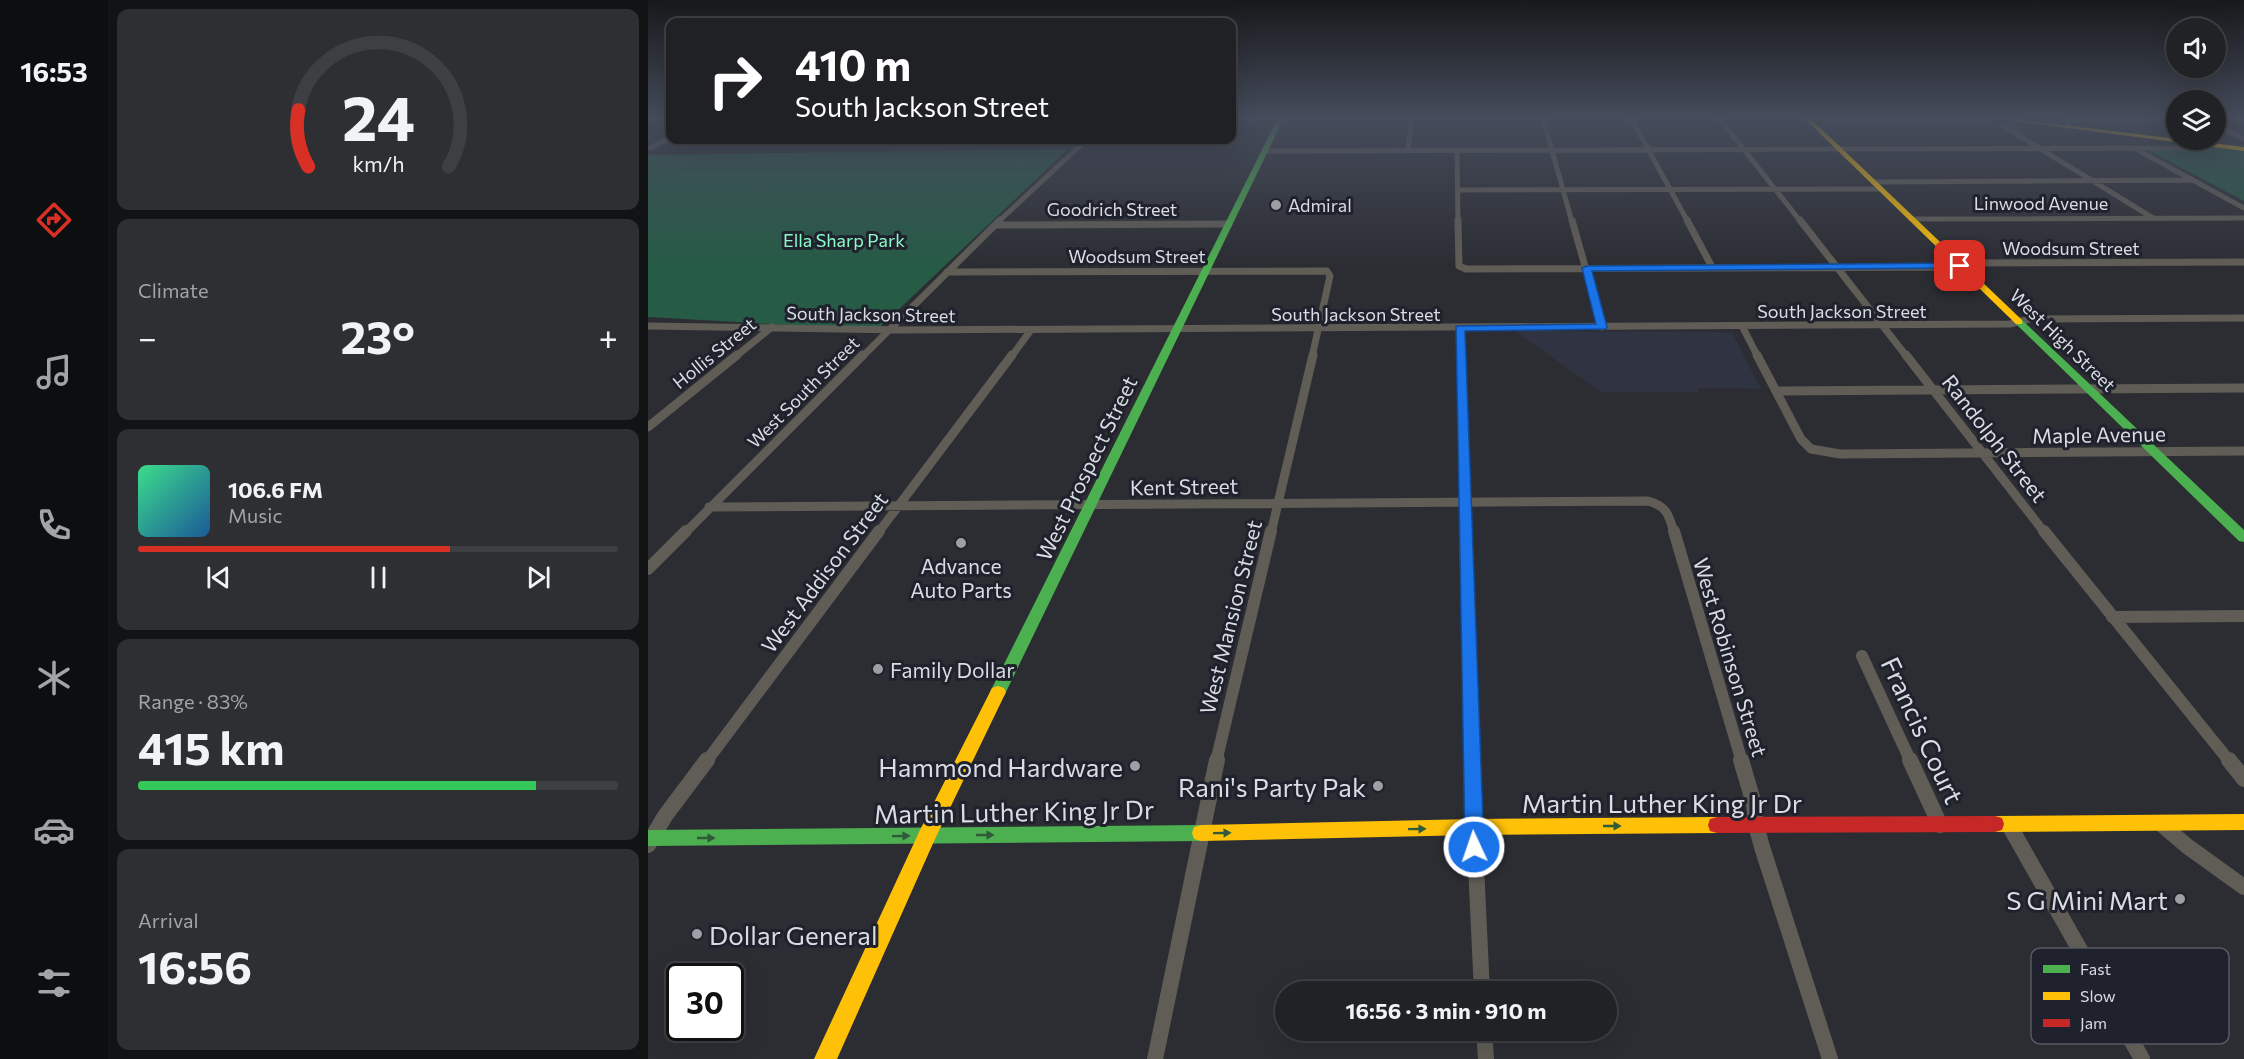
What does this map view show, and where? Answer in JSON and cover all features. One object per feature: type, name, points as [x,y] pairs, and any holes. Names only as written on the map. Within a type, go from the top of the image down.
[{"type":"street","name":"West South Street","points":[[648,569],[947,272],[1057,167]]},
{"type":"street","name":"West Prospect Street","points":[[825,1059],[927,836],[1256,167]]},
{"type":"street","points":[[1457,167],[1458,190],[1775,189],[2094,180],[2193,180]]},
{"type":"street","points":[[1557,167],[1602,327]]},
{"type":"street","points":[[1658,167],[1712,267]]},
{"type":"street","name":"Randolph Street","points":[[1758,167],[2112,617],[2244,779]]},
{"type":"street","name":"West High Street","points":[[1858,167],[2244,538]]},
{"type":"street","points":[[2074,167],[2153,218]]},
{"type":"street","points":[[2170,167],[2244,208]]},
{"type":"street","name":"Woodsum Street","points":[[1458,190],[1459,266],[1466,269],[2244,262]]},
{"type":"street","name":"Linwood Avenue","points":[[1911,219],[2244,218]]},
{"type":"street","name":"Goodrich Street","points":[[995,225],[1228,224]]},
{"type":"street","name":"Woodsum Street","points":[[947,272],[1326,271]]},
{"type":"street","name":"West Mansion Street","points":[[1155,1059],[1200,833],[1319,329],[1330,276],[1326,271]]},
{"type":"street","name":"South Jackson Street","points":[[648,327],[1177,330],[2010,324],[2018,321],[2244,318]]},
{"type":"street","points":[[1742,326],[1777,391],[2244,388]]},
{"type":"street","name":"Hollis Street","points":[[648,427],[772,327]]},
{"type":"street","points":[[1460,328],[1473,827],[1481,981]]},
{"type":"street","name":"West Addison Street","points":[[649,840],[1031,330]]},
{"type":"street","name":"Maple Avenue","points":[[1777,391],[1801,439],[1811,449],[1840,454],[2244,451]]},
{"type":"street","name":"Kent Street","points":[[709,507],[1648,501],[1659,504]]},
{"type":"street","name":"West Robinson Street","points":[[1659,504],[1668,511],[1754,804],[1756,825],[1830,1059]]},
{"type":"street","points":[[2112,617],[2244,616]]},
{"type":"street","name":"Francis Court","points":[[1862,656],[1940,825]]},
{"type":"street","name":"Martin Luther King Jr Dr","points":[[649,840],[1473,827],[2244,822]]},
{"type":"street","points":[[2160,823],[2187,846],[2244,887]]},
{"type":"street","points":[[2009,825],[2079,948]]},
{"type":"street","points":[[1485,1041],[1486,1059]]},
{"type":"street","points":[[2133,1044],[2142,1059]]},
{"type":"shaded area","points":[[1515,331],[1732,332],[1761,389],[1697,388],[1699,392],[1601,392]]},
{"type":"green space","name":"Ella Sharp Park","points":[[648,167],[1049,167],[877,330],[648,317]]},
{"type":"green space","points":[[2181,167],[2244,167],[2244,201]]},
{"type":"traffic: fast","points":[[998,692],[1257,167]]},
{"type":"traffic: fast","points":[[2019,322],[2244,538]]},
{"type":"traffic: fast","points":[[648,838],[1201,833]]},
{"type":"traffic: slow","points":[[1858,167],[2019,322]]},
{"type":"traffic: slow","points":[[825,1059],[927,836],[998,692]]},
{"type":"traffic: slow","points":[[1995,824],[2244,822]]},
{"type":"traffic: slow","points":[[1201,833],[1717,825]]},
{"type":"traffic: jam","points":[[1717,825],[1995,824]]},
{"type":"place","name":"Admiral","points":[[1276,205]]},
{"type":"place","name":"Advance Auto Parts","points":[[961,543]]},
{"type":"place","name":"Family Dollar","points":[[878,669]]},
{"type":"place","name":"Hammond Hardware","points":[[1135,766]]},
{"type":"place","name":"Rani's Party Pak","points":[[1378,786]]},
{"type":"place","name":"S G Mini Mart","points":[[2180,899]]},
{"type":"place","name":"Dollar General","points":[[697,934]]},
{"type":"route","points":[[1474,847],[1460,328],[1602,327],[1587,268],[1960,266]]}]
